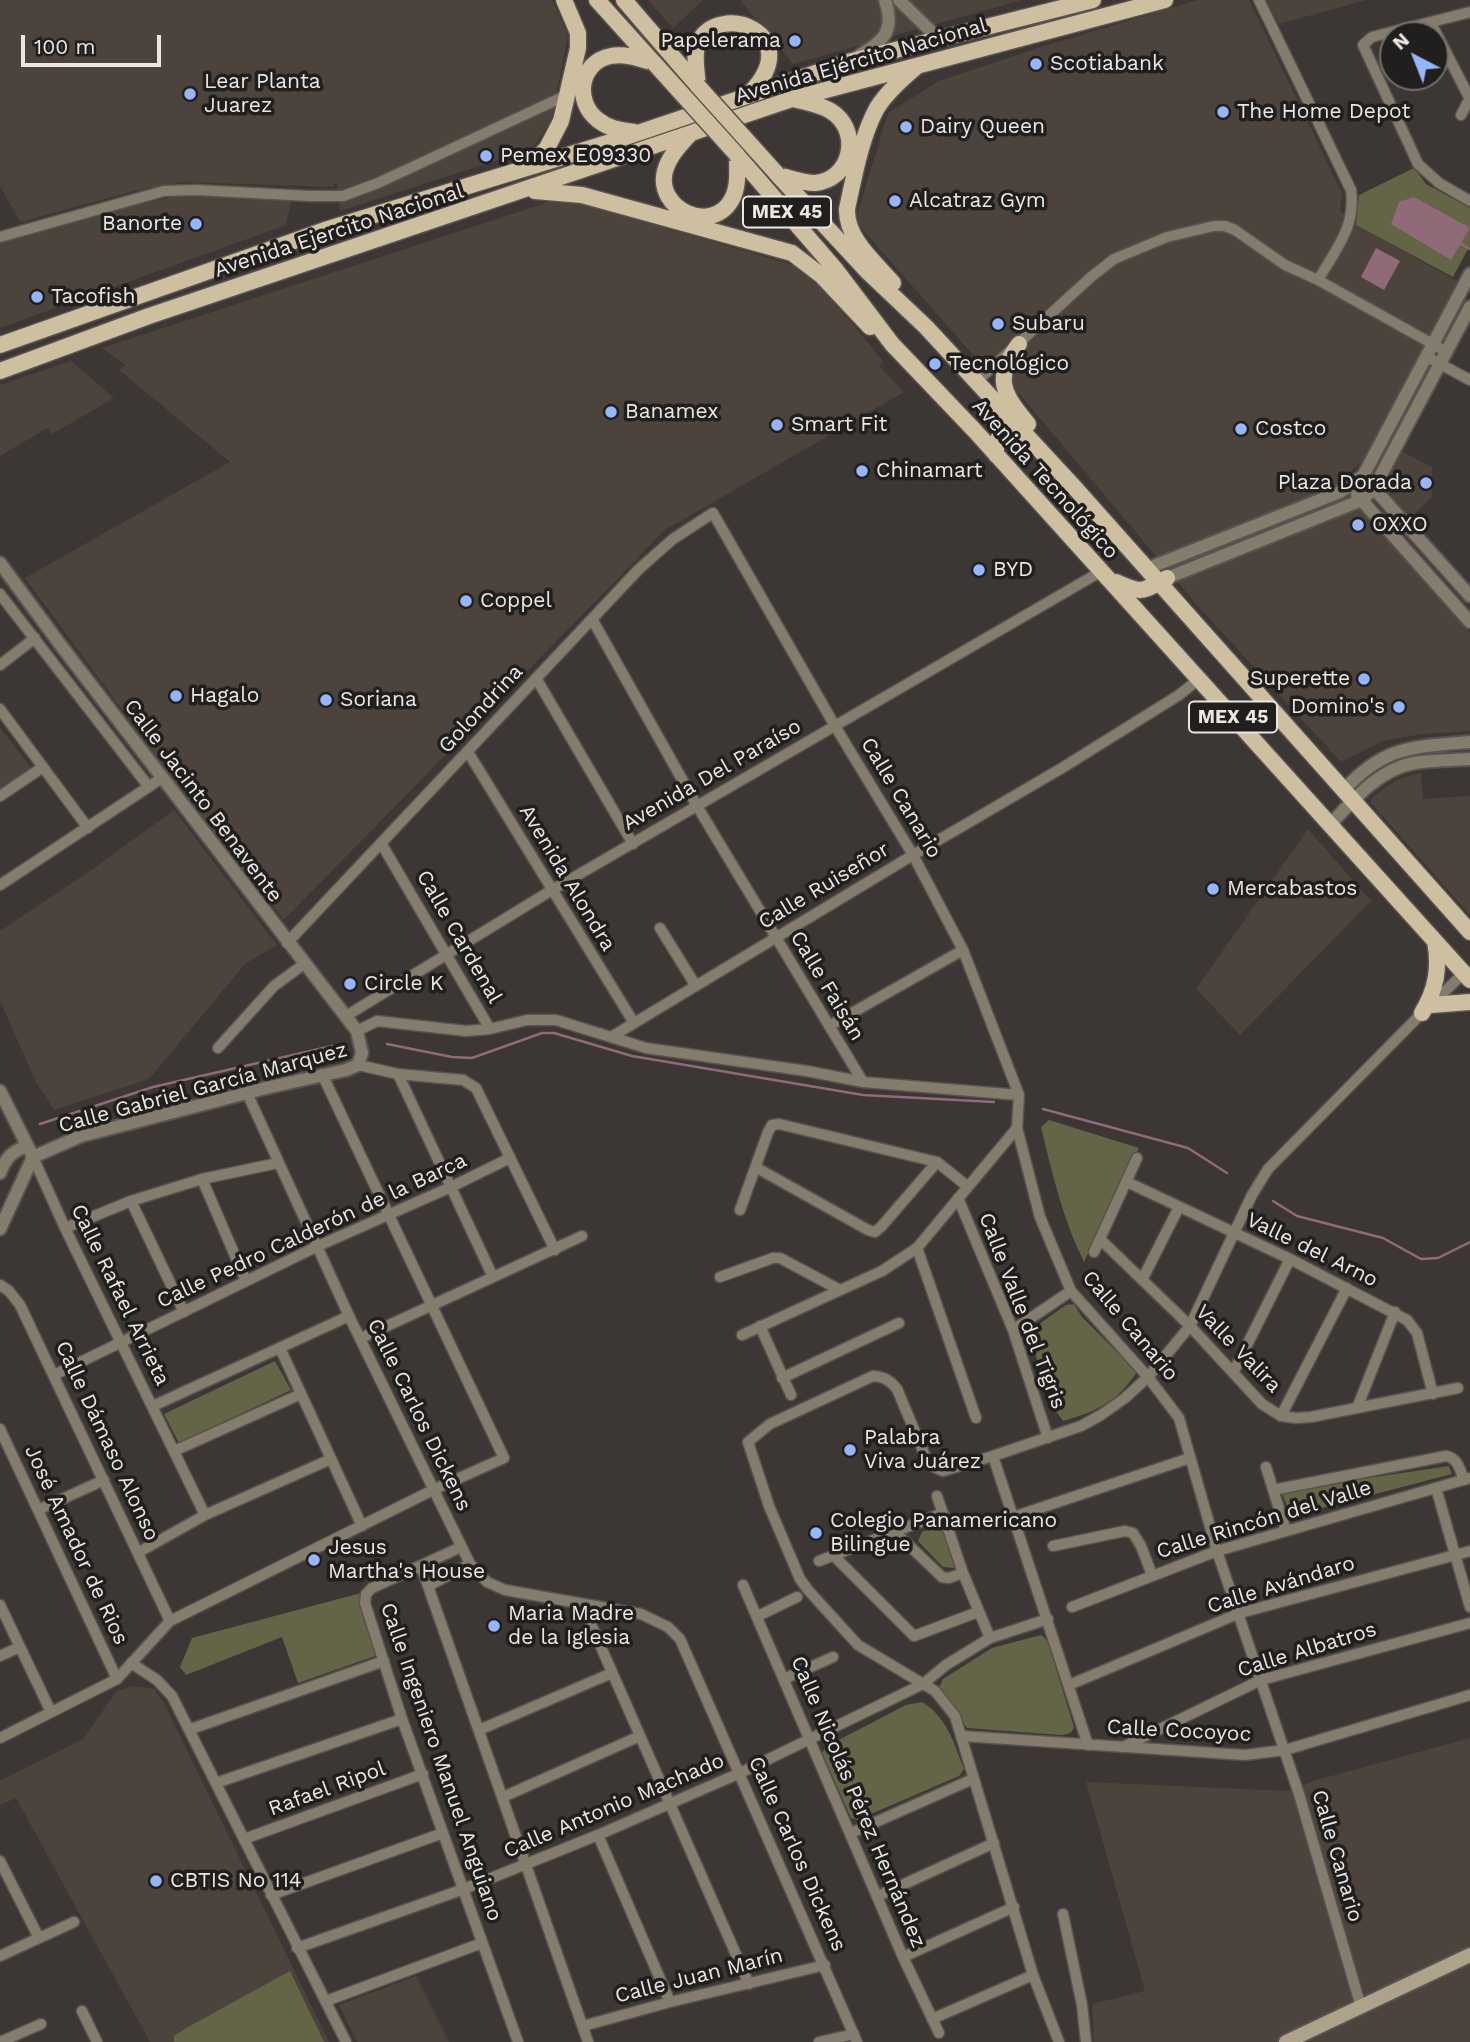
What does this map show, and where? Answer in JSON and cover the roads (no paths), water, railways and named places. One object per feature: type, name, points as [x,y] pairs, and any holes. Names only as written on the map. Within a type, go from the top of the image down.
[{"type":"main road","points":[[526,168],[538,158],[554,136],[568,95],[579,40],[564,0]]},
{"type":"main road","name":"Avenida Tecnológico","points":[[597,0],[836,270],[892,344],[996,455],[1467,976]]},
{"type":"main road","name":"Avenida Tecnológico","points":[[624,0],[778,175],[868,272],[926,327],[1158,577],[1470,932]]},
{"type":"main road","name":"Avenida Ejército Nacional","points":[[640,132],[848,62],[1093,0]]},
{"type":"main road","name":"Avenida Ejército Nacional","points":[[692,132],[792,99],[1165,0]]},
{"type":"main road","points":[[698,86],[696,50],[704,32],[720,20],[741,20],[758,30],[766,40],[770,53],[766,75],[748,96]]},
{"type":"main road","points":[[640,132],[615,129],[597,120],[585,103],[582,84],[591,68],[611,56],[654,63]]},
{"type":"main road","points":[[919,65],[895,86],[878,107],[855,174],[847,219],[858,243],[901,292],[926,327]]},
{"type":"main road","points":[[778,175],[803,182],[824,181],[840,170],[849,153],[849,133],[836,115],[792,99]]},
{"type":"main road","name":"Avenida Ejercito Nacional","points":[[0,345],[325,230],[640,132]]},
{"type":"main road","points":[[692,132],[669,161],[664,181],[668,198],[687,214],[699,218],[724,209],[736,186],[737,156]]},
{"type":"main road","name":"Avenida Ejercito Nacional","points":[[0,370],[149,316],[525,191],[692,132]]},
{"type":"main road","points":[[395,234],[398,224],[404,218],[441,204],[457,190]]},
{"type":"main road","points":[[525,191],[582,195],[729,238],[792,253],[822,276],[870,327],[892,344]]},
{"type":"main road","points":[[1019,344],[1004,366],[1004,388],[1017,412],[1047,446],[1075,488]]},
{"type":"main road","points":[[996,455],[996,441],[999,437],[1008,434],[1025,436]]},
{"type":"main road","points":[[1103,574],[1132,591],[1141,591],[1158,577]]},
{"type":"main road","points":[[1426,1009],[1435,986],[1435,941]]},
{"type":"main road","points":[[1426,1009],[1470,1002]]},
{"type":"main road","points":[[1286,2042],[1470,1955]]},
{"type":"street","points":[[848,62],[884,38],[890,17],[885,0]]},
{"type":"street","points":[[899,0],[940,40]]},
{"type":"street","points":[[1259,0],[1350,190],[1353,207],[1348,228],[1318,280]]},
{"type":"street","points":[[1438,21],[1470,12]]},
{"type":"street","points":[[1379,36],[1365,41],[1363,45],[1379,80]]},
{"type":"street","points":[[1449,58],[1470,98],[1461,115]]},
{"type":"street","points":[[1384,91],[1418,164],[1439,183],[1470,201]]},
{"type":"street","points":[[0,237],[164,191],[343,195],[378,183],[568,95]]},
{"type":"street","points":[[976,382],[1114,259],[1190,230],[1225,226],[1235,230],[1284,265],[1318,280],[1430,351],[1440,364],[1470,380]]},
{"type":"street","points":[[1158,577],[1259,524],[1349,486],[1363,476],[1469,280]]},
{"type":"street","points":[[1158,577],[1266,539],[1362,500],[1374,488],[1470,307]]},
{"type":"street","points":[[1430,351],[1447,352]]},
{"type":"street","points":[[1363,476],[1470,596]]},
{"type":"street","points":[[1349,486],[1470,622]]},
{"type":"street","name":"Golondrina","points":[[287,943],[657,552],[673,538],[713,513]]},
{"type":"street","name":"Calle Canario","points":[[713,513],[835,726],[914,855],[963,950],[1019,1095],[1017,1128],[1040,1217],[1071,1291],[1147,1377],[1179,1418],[1217,1551],[1285,1750],[1361,2007]]},
{"type":"street","points":[[1259,524],[1266,539]]},
{"type":"street","name":"Calle Jacinto Benavente","points":[[2,571],[356,1031]]},
{"type":"street","name":"Avenida Del Paraíso","points":[[346,1016],[552,890],[1095,575],[1103,574]]},
{"type":"street","points":[[0,594],[149,787]]},
{"type":"street","name":"Calle Faisán","points":[[592,619],[697,806],[863,1082]]},
{"type":"street","points":[[0,665],[34,639]]},
{"type":"street","points":[[536,678],[633,844]]},
{"type":"street","name":"Calle Ruiseñor","points":[[611,1037],[1062,768],[1179,695],[1199,679]]},
{"type":"street","points":[[0,709],[88,828]]},
{"type":"street","points":[[1331,825],[1362,771],[1394,752],[1410,747],[1470,742]]},
{"type":"street","name":"Avenida Alondra","points":[[468,752],[634,1023]]},
{"type":"street","points":[[1348,794],[1414,763],[1470,759]]},
{"type":"street","points":[[0,796],[43,767]]},
{"type":"street","points":[[0,885],[162,778]]},
{"type":"street","name":"Calle Cardenal","points":[[381,843],[490,1029],[527,1020],[556,1020],[646,1048],[807,1071],[863,1082],[1019,1095]]},
{"type":"street","points":[[660,928],[696,986]]},
{"type":"street","points":[[829,1027],[963,950]]},
{"type":"street","points":[[218,1048],[274,986],[304,964]]},
{"type":"street","points":[[1059,2042],[1033,1975],[955,1716],[935,1691],[858,1645],[808,1590],[800,1579],[769,1506],[748,1445],[755,1434],[770,1424],[873,1376],[883,1377],[898,1388],[930,1464],[943,1471],[1048,1438],[1101,1415],[1125,1398],[1147,1377],[1190,1326],[1252,1195],[1268,1169],[1426,1009],[1467,976]]},
{"type":"street","points":[[358,1065],[362,1053],[356,1031],[377,1021],[466,1031],[490,1029]]},
{"type":"street","name":"Calle Gabriel García Marquez","points":[[0,1173],[6,1157],[15,1150],[30,1152],[81,1136],[358,1065],[398,1074],[463,1080],[476,1088],[510,1158]]},
{"type":"street","points":[[0,1738],[117,1679],[170,1621],[435,1489],[504,1458],[322,1074]]},
{"type":"street","points":[[398,1074],[493,1277]]},
{"type":"street","name":"Calle Rafael Arrieta","points":[[0,1091],[205,1515]]},
{"type":"street","name":"Calle Carlos Dickens","points":[[247,1093],[349,1316],[470,1564],[487,1582],[505,1590],[583,1606],[641,1614],[655,1619],[680,1639],[856,2038]]},
{"type":"street","points":[[740,1210],[772,1125],[779,1124],[937,1162],[967,1186]]},
{"type":"street","points":[[742,1335],[896,1264],[917,1248],[1017,1128]]},
{"type":"street","points":[[0,1229],[30,1152]]},
{"type":"street","points":[[510,1158],[555,1250]]},
{"type":"street","name":"Calle Pedro Calderón de la Barca","points":[[54,1375],[318,1246],[510,1158]]},
{"type":"street","points":[[1094,1252],[1137,1158]]},
{"type":"street","points":[[757,1168],[875,1232],[937,1162]]},
{"type":"street","points":[[65,1228],[131,1201],[202,1179],[278,1163]]},
{"type":"street","points":[[202,1179],[246,1281]]},
{"type":"street","name":"Valle del Arno","points":[[1127,1182],[1290,1259],[1407,1320],[1417,1333],[1433,1394]]},
{"type":"street","name":"Calle Valle del Tigris","points":[[958,1198],[1013,1330],[1048,1438]]},
{"type":"street","points":[[131,1201],[184,1311]]},
{"type":"street","points":[[1143,1278],[1179,1207]]},
{"type":"street","points":[[361,1338],[582,1236]]},
{"type":"street","name":"Valle Valira","points":[[1100,1238],[1190,1326],[1262,1404],[1281,1416],[1297,1419],[1458,1388]]},
{"type":"street","points":[[917,1248],[976,1418]]},
{"type":"street","points":[[720,1277],[773,1258],[780,1258],[840,1290]]},
{"type":"street","points":[[1233,1373],[1290,1259]]},
{"type":"street","name":"Calle Dámaso Alonso","points":[[0,1285],[9,1291],[20,1305],[170,1621]]},
{"type":"street","points":[[1281,1416],[1347,1288]]},
{"type":"street","points":[[1013,1330],[1071,1291]]},
{"type":"street","points":[[1357,1408],[1395,1312]]},
{"type":"street","points":[[153,1406],[349,1316]]},
{"type":"street","points":[[782,1378],[899,1323]]},
{"type":"street","points":[[760,1326],[791,1395]]},
{"type":"street","points":[[280,1348],[362,1526]]},
{"type":"street","points":[[174,1451],[301,1394]]},
{"type":"street","name":"José Amador de Rios","points":[[0,1430],[117,1679]]},
{"type":"street","points":[[993,1456],[1088,1745]]},
{"type":"street","points":[[1273,1490],[1446,1456],[1457,1462],[1467,1479]]},
{"type":"street","points":[[1013,1517],[1190,1458]]},
{"type":"street","points":[[139,1552],[205,1515],[331,1459]]},
{"type":"street","points":[[1266,1468],[1286,1531]]},
{"type":"street","name":"Calle Rincón del Valle","points":[[1072,1607],[1217,1551],[1467,1479]]},
{"type":"street","points":[[38,1510],[104,1480]]},
{"type":"street","points":[[1436,1488],[1470,1607]]},
{"type":"street","points":[[937,1496],[963,1573],[990,1638]]},
{"type":"street","points":[[819,1561],[943,1514]]},
{"type":"street","points":[[1053,1546],[1125,1531],[1133,1533],[1152,1576]]},
{"type":"street","points":[[895,1532],[942,1577],[949,1578],[963,1573]]},
{"type":"street","name":"Calle Ingeniero Manuel Anguiano","points":[[461,1547],[376,1586],[366,1594],[365,1603],[402,1719],[518,2042]]},
{"type":"street","name":"Calle Avándaro","points":[[1069,1685],[1240,1614],[1470,1551]]},
{"type":"street","points":[[834,1556],[916,1641],[978,1612]]},
{"type":"street","points":[[428,1586],[470,1564]]},
{"type":"street","points":[[421,1566],[588,2042]]},
{"type":"street","name":"Calle Nicolás Pérez Hernández","points":[[743,1585],[903,1957],[939,2033]]},
{"type":"street","points":[[758,1616],[797,1597]]},
{"type":"street","points":[[0,1605],[51,1712]]},
{"type":"street","points":[[583,1606],[749,1984]]},
{"type":"street","name":"Calle Antonio Machado","points":[[297,1948],[526,1865],[740,1773],[923,1684],[946,1665],[990,1638],[1048,1619]]},
{"type":"street","name":"Calle Albatros","points":[[1122,1747],[1261,1680],[1470,1623]]},
{"type":"street","points":[[0,1656],[20,1647]]},
{"type":"street","points":[[784,1679],[832,1657]]},
{"type":"street","points":[[191,1729],[384,1661]]},
{"type":"street","points":[[131,1663],[157,1680],[172,1696],[191,1729],[297,1948],[346,2042]]},
{"type":"street","points":[[480,1730],[612,1673]]},
{"type":"street","name":"Calle Cocoyoc","points":[[962,1736],[1245,1755],[1285,1750],[1470,1695]]},
{"type":"street","points":[[216,1783],[402,1719]]},
{"type":"street","points":[[503,1797],[640,1736]]},
{"type":"street","name":"Rafael Ripol","points":[[244,1839],[423,1774]]},
{"type":"street","points":[[851,1833],[973,1779]]},
{"type":"street","points":[[271,1895],[443,1833]]},
{"type":"street","points":[[598,1835],[670,2002]]},
{"type":"street","points":[[878,1896],[994,1843]]},
{"type":"street","points":[[0,1861],[39,1938]]},
{"type":"street","points":[[903,1957],[1014,1908]]},
{"type":"street","points":[[1063,1914],[1082,2005],[1086,2042]]},
{"type":"street","points":[[0,1956],[74,1922]]},
{"type":"street","points":[[326,2001],[482,1943]]},
{"type":"street","name":"Calle Juan Marín","points":[[583,2026],[825,1965]]},
{"type":"street","points":[[932,2019],[1033,1975]]},
{"type":"street","points":[[82,2011],[97,2042]]},
{"type":"street","points":[[0,2042],[41,2024]]},
{"type":"street","points":[[819,2042],[856,2038]]},
{"type":"waterway","points":[[1461,244],[1470,249]]},
{"type":"waterway","points":[[387,1044],[452,1057],[472,1058],[542,1033],[554,1033],[632,1056],[863,1095],[994,1102]]},
{"type":"waterway","points":[[40,1124],[153,1087],[332,1046]]},
{"type":"waterway","points":[[1043,1109],[1188,1148],[1227,1173]]},
{"type":"waterway","points":[[1273,1201],[1297,1216],[1383,1238],[1421,1259],[1438,1258],[1470,1242]]},
{"type":"place","name":"Papelerama","points":[[795,41]]},
{"type":"place","name":"Scotiabank","points":[[1036,64]]},
{"type":"place","name":"Lear Planta Juarez","points":[[190,94]]},
{"type":"place","name":"The Home Depot","points":[[1223,112]]},
{"type":"place","name":"Dairy Queen","points":[[906,127]]},
{"type":"place","name":"Pemex E09330","points":[[486,156]]},
{"type":"place","name":"Alcatraz Gym","points":[[895,201]]},
{"type":"place","name":"Banorte","points":[[196,224]]},
{"type":"place","name":"Tacofish","points":[[37,297]]},
{"type":"place","name":"Subaru","points":[[998,324]]},
{"type":"place","name":"Tecnológico","points":[[935,364]]},
{"type":"place","name":"Banamex","points":[[611,412]]},
{"type":"place","name":"Smart Fit","points":[[777,425]]},
{"type":"place","name":"Costco","points":[[1241,429]]},
{"type":"place","name":"Chinamart","points":[[862,471]]},
{"type":"place","name":"Plaza Dorada","points":[[1426,483]]},
{"type":"place","name":"OXXO","points":[[1358,525]]},
{"type":"place","name":"BYD","points":[[979,570]]},
{"type":"place","name":"Coppel","points":[[466,601]]},
{"type":"place","name":"Superette","points":[[1364,679]]},
{"type":"place","name":"Hagalo","points":[[176,696]]},
{"type":"place","name":"Soriana","points":[[326,700]]},
{"type":"place","name":"Domino's","points":[[1399,707]]},
{"type":"place","name":"Mercabastos","points":[[1213,889]]},
{"type":"place","name":"Circle K","points":[[350,984]]},
{"type":"place","name":"Palabra Viva Juárez","points":[[850,1450]]},
{"type":"place","name":"Colegio Panamericano Bilingue","points":[[816,1533]]},
{"type":"place","name":"Jesus Martha's House","points":[[314,1560]]},
{"type":"place","name":"Maria Madre de la Iglesia","points":[[494,1626]]},
{"type":"place","name":"CBTIS No 114","points":[[156,1881]]}]
